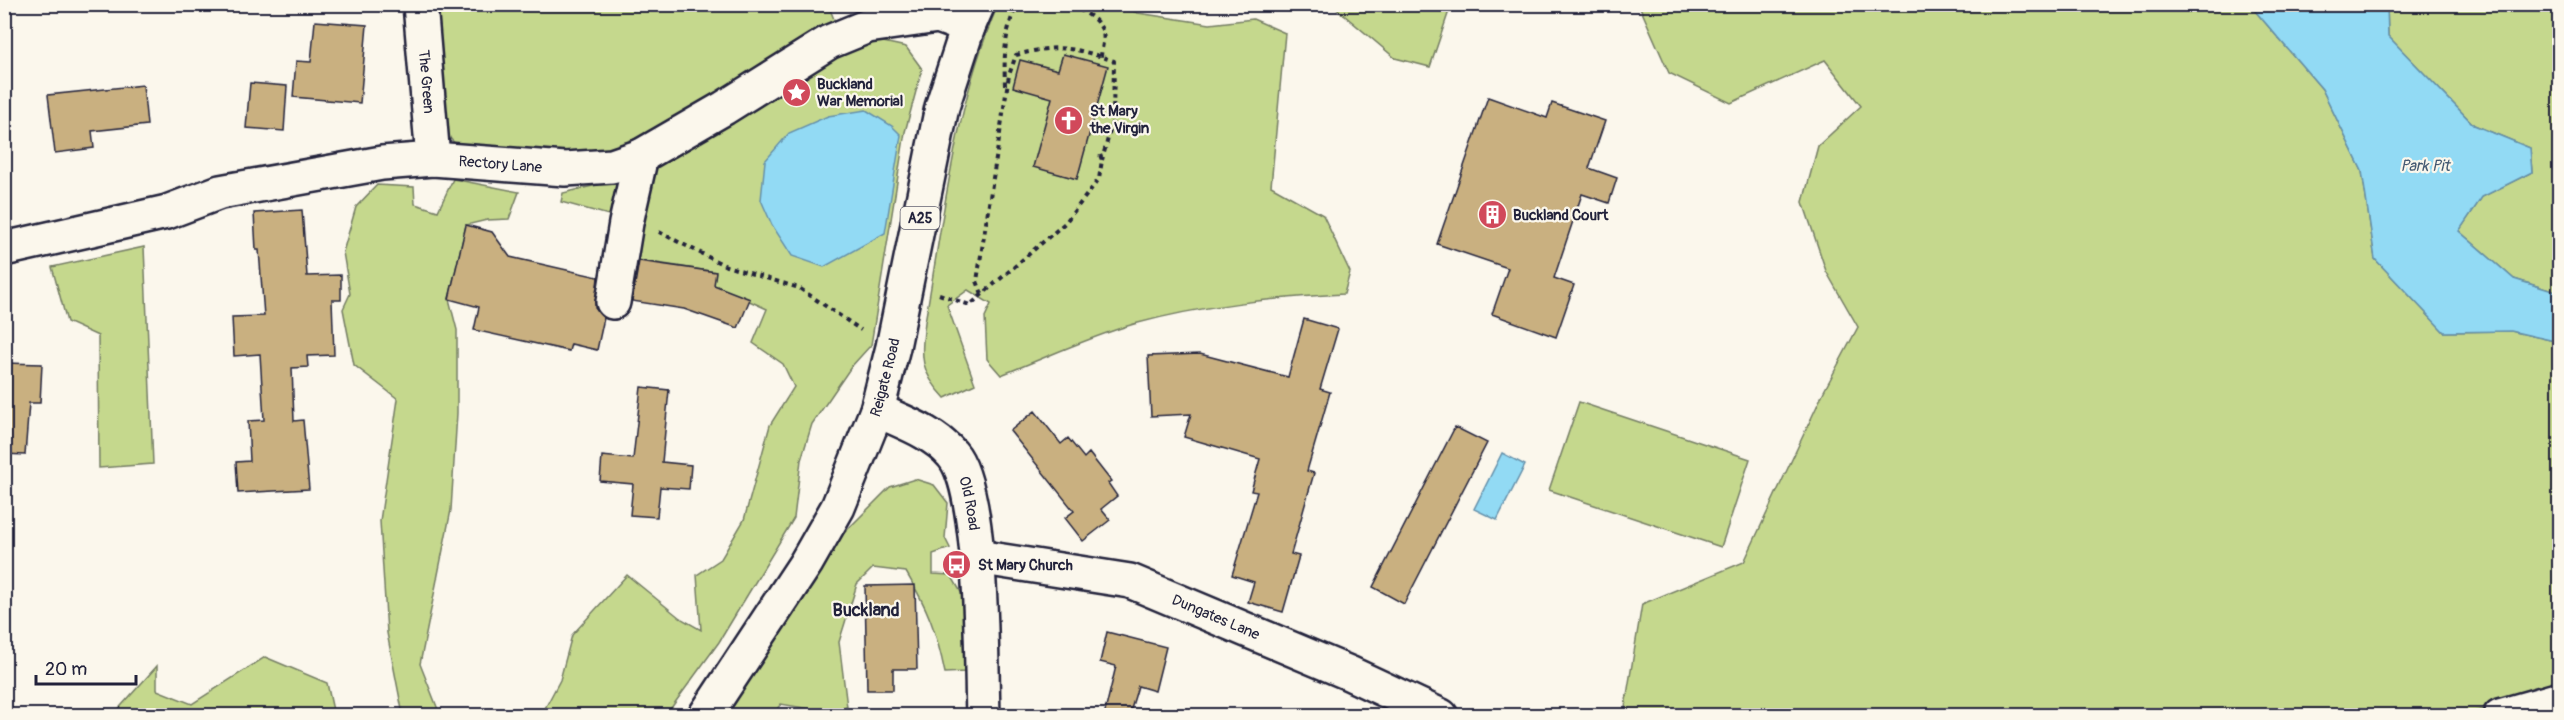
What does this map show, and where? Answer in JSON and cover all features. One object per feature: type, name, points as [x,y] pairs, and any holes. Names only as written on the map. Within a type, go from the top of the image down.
[{"type":"street","name":"The Green","points":[[420,4],[433,159]]},
{"type":"street","name":"Rectory Lane","points":[[4,249],[167,212],[220,192],[382,163],[433,159],[566,169],[612,166],[641,156],[724,108],[829,42],[868,26],[938,16],[973,16]]},
{"type":"street","name":"Reigate Road","points":[[705,716],[806,563],[838,507],[877,411],[893,347],[942,107],[973,16]]},
{"type":"street","points":[[613,302],[641,156]]},
{"type":"street","name":"Old Road","points":[[877,411],[917,428],[953,454],[968,484],[977,557],[983,716]]},
{"type":"street","name":"Dungates Lane","points":[[977,557],[1130,581],[1349,673],[1441,716]]},
{"type":"street","points":[[2499,716],[2559,699]]},
{"type":"path","points":[[1006,93],[1004,53],[1011,19],[1018,4]]},
{"type":"path","points":[[1062,4],[1095,19],[1104,33],[1101,57]]},
{"type":"path","points":[[905,283],[970,305],[1065,223],[1099,179],[1113,120],[1114,61],[1078,49],[1048,47],[1016,55],[1009,75],[977,281],[982,294]]},
{"type":"path","points":[[1099,152],[1102,160]]},
{"type":"path","points":[[629,216],[726,266],[799,288],[864,332],[893,347]]},
{"type":"green space","points":[[828,4],[835,22],[699,108],[611,154],[462,151],[447,135],[432,5]]},
{"type":"green space","points":[[2493,4],[2559,10],[2559,293],[2514,279],[2459,231],[2482,197],[2532,172],[2530,148],[2474,125],[2388,36],[2387,5]]},
{"type":"green space","points":[[998,5],[1114,5],[1138,13],[1210,24],[1253,19],[1285,33],[1271,186],[1323,215],[1350,272],[1344,294],[1238,303],[1160,317],[1100,335],[1001,375],[987,359],[985,317],[991,304],[968,290],[947,305],[975,384],[945,398],[930,380],[926,371],[923,354],[925,322],[952,161],[961,121],[983,43]]},
{"type":"green space","points":[[1332,5],[1451,5],[1430,67],[1395,58]]},
{"type":"green space","points":[[1639,5],[2250,5],[2322,89],[2362,171],[2375,259],[2444,332],[2511,331],[2559,342],[2559,688],[2459,716],[1633,716],[1625,707],[1642,604],[1744,562],[1824,391],[1858,327],[1826,271],[1803,202],[1818,146],[1861,106],[1825,60],[1731,103],[1669,73]]},
{"type":"green space","points":[[879,41],[906,47],[922,69],[905,132],[871,345],[851,367],[812,424],[801,460],[794,518],[719,642],[666,715],[541,716],[560,680],[572,635],[627,575],[680,618],[701,630],[697,575],[721,559],[744,520],[770,425],[794,387],[783,364],[753,343],[767,309],[714,285],[715,272],[631,259],[638,223],[561,202],[563,193],[626,178],[846,51]]},
{"type":"green space","points":[[453,179],[519,192],[509,219],[487,220],[466,225],[449,299],[457,330],[457,413],[451,510],[420,664],[439,712],[467,712],[471,715],[403,715],[387,633],[380,521],[398,399],[354,365],[343,309],[350,294],[343,252],[356,207],[377,185],[414,187],[415,204],[438,211]]},
{"type":"green space","points":[[144,247],[153,464],[99,468],[98,336],[67,322],[52,267]]},
{"type":"green space","points":[[1579,402],[1750,459],[1721,547],[1549,490]]},
{"type":"green space","points":[[915,479],[934,485],[948,503],[945,538],[950,548],[933,554],[933,574],[951,575],[962,594],[965,672],[945,673],[930,620],[906,572],[873,568],[857,584],[839,642],[847,707],[821,711],[781,704],[772,715],[722,716],[761,664],[794,607],[841,536],[890,487]]},
{"type":"green space","points":[[265,657],[327,683],[334,715],[113,715],[157,666],[157,690],[192,704]]},
{"type":"water","name":"Park Pit","points":[[2250,5],[2387,5],[2388,36],[2474,125],[2530,148],[2532,172],[2482,197],[2459,231],[2514,279],[2559,293],[2559,342],[2511,331],[2444,332],[2375,259],[2362,171],[2322,89]]},
{"type":"water","points":[[866,110],[892,126],[901,135],[885,233],[824,267],[792,256],[772,225],[761,200],[765,161],[789,133],[828,116]]},
{"type":"water","points":[[1502,453],[1525,465],[1497,520],[1474,509]]},
{"type":"building","points":[[315,21],[367,25],[360,103],[293,97],[296,61],[311,62]]},
{"type":"building","name":"St Mary the Virgin","points":[[1063,54],[1108,66],[1077,179],[1033,167],[1052,98],[1013,87],[1020,60],[1058,70]]},
{"type":"building","points":[[250,83],[287,86],[284,131],[246,128]]},
{"type":"building","points":[[143,85],[147,125],[92,131],[94,148],[55,153],[48,95]]},
{"type":"building","name":"Buckland Court","points":[[1488,97],[1547,118],[1552,103],[1605,121],[1589,168],[1617,178],[1609,203],[1582,194],[1554,278],[1574,285],[1556,337],[1492,314],[1508,268],[1437,244]]},
{"type":"building","points":[[302,210],[307,276],[341,275],[341,300],[332,300],[334,355],[307,356],[308,367],[292,368],[294,421],[303,420],[309,489],[238,493],[236,462],[250,461],[248,421],[264,420],[260,354],[234,356],[232,317],[264,316],[254,213]]},
{"type":"building","points":[[466,225],[492,232],[510,257],[598,277],[595,308],[604,318],[597,350],[571,344],[569,351],[474,330],[479,307],[449,299]]},
{"type":"building","points":[[639,261],[716,272],[714,285],[750,299],[738,328],[684,309],[632,301]]},
{"type":"building","points":[[1304,319],[1338,329],[1320,389],[1330,392],[1307,471],[1314,473],[1291,554],[1299,556],[1283,612],[1248,602],[1254,582],[1232,575],[1257,492],[1251,491],[1260,459],[1184,437],[1191,414],[1151,416],[1148,356],[1200,354],[1288,377]]},
{"type":"building","points":[[4,363],[42,364],[40,403],[29,403],[25,455],[4,454]]},
{"type":"building","points":[[641,387],[669,390],[662,462],[691,465],[689,489],[660,487],[657,517],[630,515],[633,484],[600,481],[602,456],[633,459]]},
{"type":"building","points":[[1035,411],[1061,444],[1068,438],[1084,458],[1089,453],[1111,481],[1108,483],[1117,496],[1101,509],[1110,520],[1083,541],[1065,518],[1074,511],[1010,431]]},
{"type":"building","points":[[1455,427],[1487,443],[1404,604],[1373,587]]},
{"type":"building","points":[[915,585],[917,669],[893,669],[893,690],[867,690],[865,586]]},
{"type":"building","points":[[1107,632],[1166,647],[1155,691],[1138,686],[1129,716],[1104,716],[1116,666],[1100,662]]},
{"type":"place","name":"Buckland War Memorial","points":[[796,93]]},
{"type":"place","name":"St Mary the Virgin","points":[[1069,120]]},
{"type":"place","name":"Buckland Court","points":[[1492,215]]},
{"type":"place","name":"St Mary Church","points":[[957,565]]},
{"type":"district","name":"Buckland","points":[[866,610]]}]
